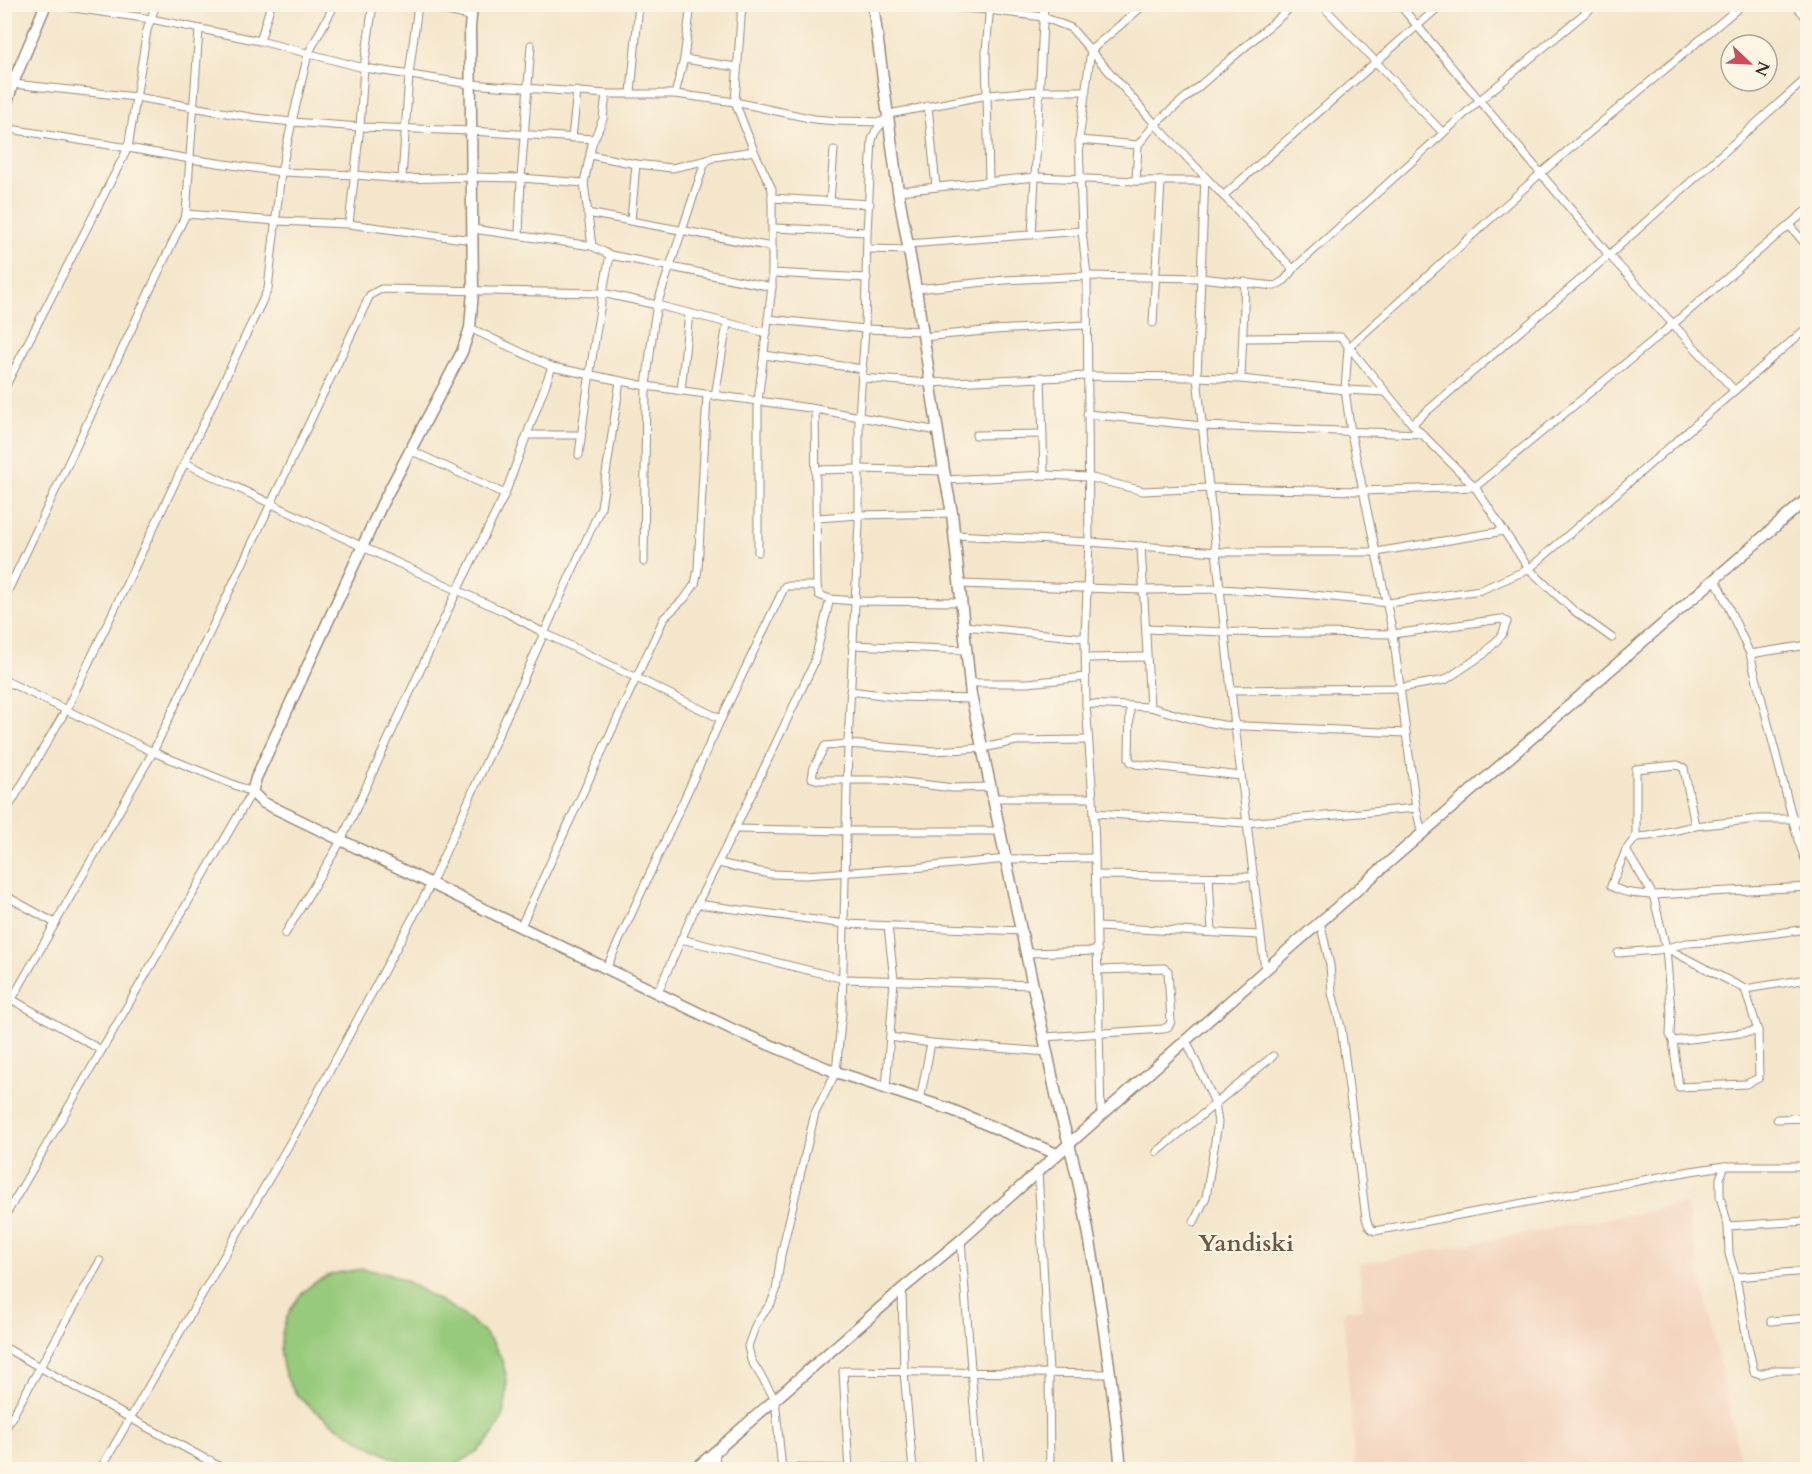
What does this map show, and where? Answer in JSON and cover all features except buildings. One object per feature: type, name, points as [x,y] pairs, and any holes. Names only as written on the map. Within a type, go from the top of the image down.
[{"type":"street","points":[[4,112],[9,83],[46,4],[151,19],[260,41],[363,68],[409,75],[470,84],[606,94],[675,94],[735,102],[814,119],[886,118],[928,106],[988,95],[1086,91]]},
{"type":"street","points":[[4,389],[128,147],[147,30],[156,4]]},
{"type":"street","points":[[260,41],[271,4]]},
{"type":"street","points":[[4,815],[66,710],[268,289],[282,172],[292,122],[308,54],[335,4]]},
{"type":"street","points":[[349,224],[360,128],[363,68],[373,4]]},
{"type":"street","points":[[631,93],[639,4]]},
{"type":"street","points":[[675,94],[684,59],[691,4]]},
{"type":"street","points":[[742,4],[735,102],[772,189],[772,287],[759,401],[758,552]]},
{"type":"street","points":[[873,4],[886,118],[952,513],[972,699],[1060,1113],[1077,1171],[1095,1268],[1116,1412],[1121,1469],[1097,1470]]},
{"type":"street","points":[[1032,234],[1044,4]]},
{"type":"street","points":[[1101,1115],[1094,813],[1085,677],[1089,542],[1087,276],[1082,231],[1079,140],[1091,50],[1145,4]]},
{"type":"street","points":[[1136,181],[1138,145],[1155,124],[1295,4]]},
{"type":"street","points":[[1321,4],[1443,133]]},
{"type":"street","points":[[1399,4],[1609,255],[1734,390]]},
{"type":"street","points":[[1223,196],[1442,4]]},
{"type":"street","points":[[916,289],[1005,279],[1087,276],[1200,278],[1275,286],[1285,280],[1293,269],[1480,100],[1596,4]]},
{"type":"street","points":[[1422,834],[1416,808],[1388,603],[1351,433],[1345,390],[1348,348],[1541,173],[1743,4]]},
{"type":"street","points":[[1795,4],[1808,20]]},
{"type":"street","points":[[4,1218],[252,792],[256,778],[382,504],[462,352],[470,328],[473,291],[471,10],[416,5],[402,180]]},
{"type":"street","points":[[913,5],[989,7],[1043,17],[1071,28],[1205,179],[1293,269]]},
{"type":"street","points":[[989,7],[986,52],[989,181]]},
{"type":"street","points":[[4,599],[186,214],[200,29]]},
{"type":"street","points":[[519,235],[531,45]]},
{"type":"street","points":[[684,59],[736,67]]},
{"type":"street","points":[[1412,424],[1609,255],[1808,77]]},
{"type":"street","points":[[9,83],[136,98],[292,122],[360,128],[471,131],[594,140]]},
{"type":"street","points":[[572,138],[577,91]]},
{"type":"street","points":[[592,246],[584,183],[594,140],[603,119],[606,94]]},
{"type":"street","points":[[928,106],[936,187]]},
{"type":"street","points":[[886,118],[875,132],[871,148],[863,374],[859,417],[859,515],[848,744],[842,1012],[836,1072],[815,1113],[781,1255],[776,1291],[771,1303],[756,1324],[748,1346],[751,1360],[775,1399],[782,1469],[1030,1470]]},
{"type":"street","points":[[4,128],[282,172],[355,175],[402,180],[471,177],[584,183]]},
{"type":"street","points":[[1079,140],[1138,145]]},
{"type":"street","points":[[830,201],[834,150]]},
{"type":"street","points":[[590,156],[672,168],[714,157],[754,151]]},
{"type":"street","points":[[644,562],[646,386],[654,322],[669,267],[704,165],[708,160]]},
{"type":"street","points":[[631,221],[636,164]]},
{"type":"street","points":[[898,191],[1036,177],[1136,181],[1205,179]]},
{"type":"street","points":[[1205,179],[1197,378],[1224,632],[1265,970]]},
{"type":"street","points":[[1153,323],[1161,181]]},
{"type":"street","points":[[772,198],[870,204]]},
{"type":"street","points":[[816,470],[859,469],[945,476],[1088,477],[1143,491],[1210,488],[1362,492],[1474,487],[1672,325],[1808,209]]},
{"type":"street","points":[[587,213],[772,247]]},
{"type":"street","points":[[186,214],[472,234],[519,235],[592,246],[610,255],[772,287]]},
{"type":"street","points":[[1789,225],[1808,247]]},
{"type":"street","points":[[773,228],[867,232]]},
{"type":"street","points":[[868,249],[1082,231]]},
{"type":"street","points":[[579,454],[589,375],[610,255]]},
{"type":"street","points":[[772,273],[867,278]]},
{"type":"street","points":[[1241,379],[1245,282]]},
{"type":"street","points":[[4,1012],[153,752],[370,295],[381,289],[602,293],[767,333]]},
{"type":"street","points":[[681,391],[689,313]]},
{"type":"street","points":[[768,320],[922,334],[1086,325]]},
{"type":"street","points":[[520,928],[664,618],[695,584],[711,395],[727,324]]},
{"type":"street","points":[[960,584],[1086,589],[1220,589],[1314,595],[1388,603],[1481,590],[1529,568],[1808,327]]},
{"type":"street","points":[[470,328],[552,367],[646,386],[815,409],[938,431]]},
{"type":"street","points":[[1243,338],[1341,337],[1412,424],[1474,487],[1529,568],[1573,610],[1612,638]]},
{"type":"street","points":[[764,355],[863,374],[929,383],[1088,376],[1197,378],[1241,379],[1385,392]]},
{"type":"street","points":[[285,934],[342,841],[457,591],[505,494],[552,367]]},
{"type":"street","points":[[1041,377],[1046,475]]},
{"type":"street","points":[[99,1470],[298,1129],[431,884],[602,507],[620,381]]},
{"type":"street","points":[[815,409],[817,586],[819,595],[830,599],[962,602]]},
{"type":"street","points":[[1087,414],[1202,426],[1422,434]]},
{"type":"street","points":[[527,435],[581,435]]},
{"type":"street","points":[[976,435],[1043,435]]},
{"type":"street","points":[[411,450],[505,494]]},
{"type":"street","points":[[185,463],[505,612],[721,719]]},
{"type":"street","points":[[694,1470],[961,1240],[1265,970],[1808,498]]},
{"type":"street","points":[[817,518],[952,513]]},
{"type":"street","points":[[955,535],[1216,552],[1376,552],[1504,531]]},
{"type":"street","points":[[1141,546],[1150,707]]},
{"type":"street","points":[[1715,578],[1750,654],[1793,819],[1808,867]]},
{"type":"street","points":[[606,969],[785,586],[817,586]]},
{"type":"street","points":[[657,994],[697,904],[814,663],[830,599]]},
{"type":"street","points":[[1146,629],[1393,634],[1501,620],[1507,622],[1502,635],[1484,654],[1445,680],[1400,688],[1231,690]]},
{"type":"street","points":[[964,626],[1085,638]]},
{"type":"street","points":[[852,645],[967,650]]},
{"type":"street","points":[[1750,654],[1808,645]]},
{"type":"street","points":[[1086,658],[1147,657]]},
{"type":"street","points":[[970,683],[1028,683],[1085,677]]},
{"type":"street","points":[[4,680],[153,752],[252,792],[262,802],[736,1031],[836,1072],[972,1118],[1057,1154]]},
{"type":"street","points":[[850,691],[898,697],[972,699]]},
{"type":"street","points":[[1086,704],[1150,707],[1196,720],[1235,726],[1406,733]]},
{"type":"street","points":[[1130,706],[1129,758],[1131,762],[1241,776]]},
{"type":"street","points":[[1088,740],[1016,741],[982,748],[934,751],[848,744],[825,746],[814,767],[812,778],[819,780],[888,780],[993,793],[1093,798]]},
{"type":"street","points":[[1695,826],[1684,768],[1677,765],[1636,770],[1635,837],[1626,850],[1611,885],[1631,893],[1653,895],[1808,887]]},
{"type":"street","points":[[1094,813],[1246,823],[1416,808]]},
{"type":"street","points":[[1635,837],[1695,826],[1758,819],[1793,819],[1808,826]]},
{"type":"street","points":[[735,829],[1001,831]]},
{"type":"street","points":[[1626,850],[1653,895],[1666,948],[1671,1012],[1670,1035],[1673,1041],[1679,1087],[1746,1084],[1759,1078],[1758,1031],[1745,989]]},
{"type":"street","points":[[718,863],[770,874],[805,875],[1007,860],[1095,858]]},
{"type":"street","points":[[1096,875],[1253,878]]},
{"type":"street","points":[[1209,877],[1212,932]]},
{"type":"street","points":[[4,895],[55,923]]},
{"type":"street","points":[[697,904],[845,924],[1023,931]]},
{"type":"street","points":[[1320,922],[1330,965],[1332,993],[1341,1027],[1366,1218],[1371,1230],[1725,1166],[1808,1166]]},
{"type":"street","points":[[886,1089],[894,980],[888,926]]},
{"type":"street","points":[[1097,927],[1260,935]]},
{"type":"street","points":[[1618,953],[1658,950],[1687,943],[1808,929]]},
{"type":"street","points":[[681,939],[843,979],[1034,986]]},
{"type":"street","points":[[1666,948],[1745,989],[1808,979]]},
{"type":"street","points":[[1027,954],[1098,951]]},
{"type":"street","points":[[1045,1037],[1163,1029],[1169,1026],[1171,1021],[1168,971],[1164,969],[1098,970]]},
{"type":"street","points":[[4,995],[101,1050]]},
{"type":"street","points":[[1673,1041],[1758,1031]]},
{"type":"street","points":[[890,1037],[931,1043],[1047,1052]]},
{"type":"street","points":[[1186,1040],[1215,1103],[1218,1123],[1206,1197],[1194,1222]]},
{"type":"street","points":[[920,1100],[931,1043]]},
{"type":"street","points":[[1157,1152],[1273,1056]]},
{"type":"street","points":[[1777,1119],[1808,1118]]},
{"type":"street","points":[[1725,1166],[1720,1178],[1720,1196],[1728,1226],[1730,1254],[1754,1372],[1760,1374],[1775,1370],[1808,1370]]},
{"type":"street","points":[[1038,1171],[1048,1373],[1050,1470]]},
{"type":"street","points":[[1728,1226],[1808,1221]]},
{"type":"street","points":[[961,1240],[979,1469]]},
{"type":"street","points":[[4,1431],[100,1260]]},
{"type":"street","points":[[1736,1277],[1808,1271]]},
{"type":"street","points":[[902,1289],[904,1372],[913,1469]]},
{"type":"street","points":[[1771,1321],[1808,1318]]},
{"type":"street","points":[[4,1347],[226,1470]]},
{"type":"street","points":[[849,1469],[843,1371],[1110,1374]]},
{"type":"street","points":[[715,1470],[716,1450]]},
{"type":"street","points":[[205,1470],[210,1460]]},
{"type":"shaded area","points":[[1686,1204],[1742,1469],[1355,1469],[1343,1311],[1363,1308],[1359,1264]]},
{"type":"green space","points":[[363,1269],[395,1276],[463,1315],[490,1339],[499,1354],[505,1370],[507,1389],[502,1418],[489,1440],[462,1461],[428,1467],[414,1466],[396,1459],[365,1443],[314,1410],[294,1391],[286,1376],[281,1342],[290,1310],[299,1296],[327,1276]]},
{"type":"district","name":"Yandiski","points":[[1246,1243]]}]
